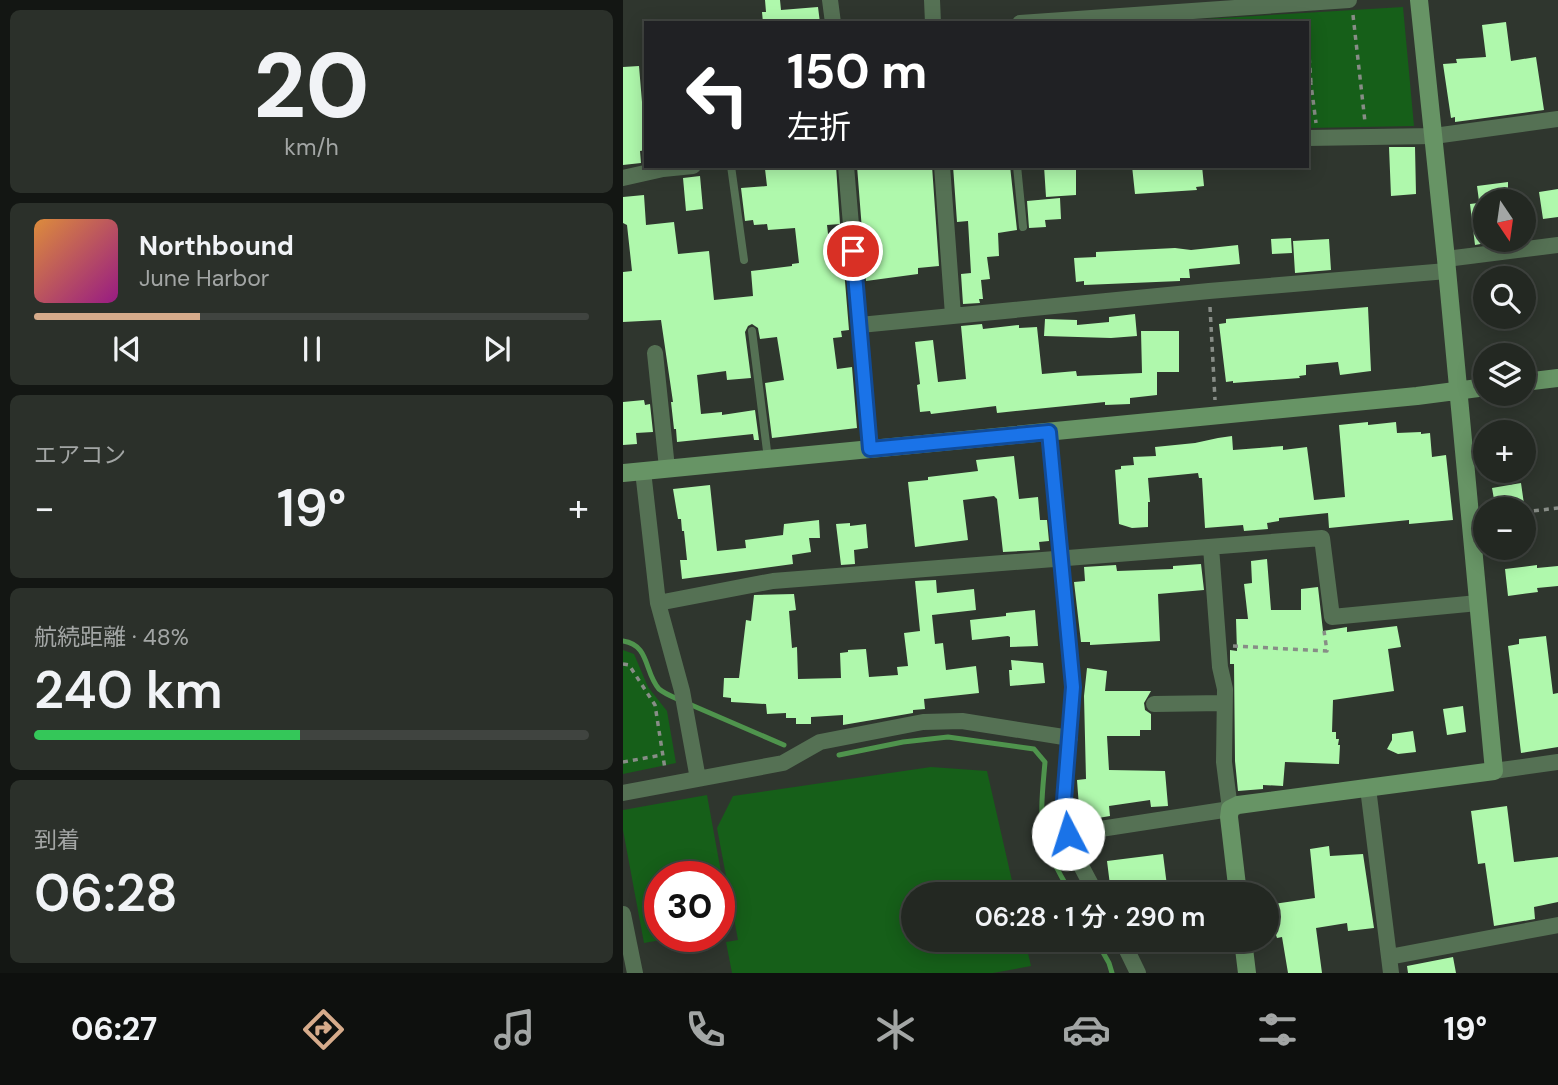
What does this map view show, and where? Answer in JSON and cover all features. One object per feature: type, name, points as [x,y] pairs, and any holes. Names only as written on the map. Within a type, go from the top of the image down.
[{"type":"street","points":[[830,0],[833,21]]},
{"type":"street","points":[[932,0],[933,21]]},
{"type":"street","points":[[1419,0],[1494,771]]},
{"type":"street","points":[[1059,21],[1351,6]]},
{"type":"street","points":[[1309,138],[1434,136],[1558,119]]},
{"type":"street","points":[[623,178],[673,168]]},
{"type":"street","points":[[846,168],[870,449]]},
{"type":"street","points":[[941,168],[953,315]]},
{"type":"street","points":[[860,325],[1446,265],[1558,245]]},
{"type":"street","points":[[655,354],[667,468]]},
{"type":"street","points":[[1536,381],[1558,378]]},
{"type":"street","points":[[623,472],[1417,396],[1473,388]]},
{"type":"street","points":[[1049,432],[1073,687],[1063,813],[1068,834],[1090,882]]},
{"type":"street","points":[[643,471],[658,603],[682,691],[698,779]]},
{"type":"street","points":[[658,603],[773,581],[1322,538],[1332,617],[1478,603]]},
{"type":"street","points":[[1211,547],[1220,667],[1225,689],[1224,762],[1237,882]]},
{"type":"street","points":[[1154,704],[1224,703]]},
{"type":"street","points":[[623,793],[783,763],[820,742],[923,722],[962,722],[1070,738]]},
{"type":"street","points":[[1068,834],[1230,809],[1238,805],[1558,762]]},
{"type":"street","points":[[1369,788],[1390,965],[1558,925]]},
{"type":"street","points":[[623,914],[635,973]]},
{"type":"street","points":[[1128,952],[1138,973]]},
{"type":"street","points":[[1244,952],[1247,973]]},
{"type":"lane","points":[[731,168],[744,260]]},
{"type":"lane","points":[[1017,168],[1023,227]]},
{"type":"lane","points":[[752,331],[768,458]]},
{"type":"path","points":[[1351,6],[1365,122],[1353,123]]},
{"type":"path","points":[[1309,58],[1316,124],[1328,124]]},
{"type":"path","points":[[1309,84],[1311,88]]},
{"type":"path","points":[[1209,291],[1215,402]]},
{"type":"path","points":[[1536,511],[1558,508]]},
{"type":"path","points":[[1219,645],[1328,651],[1324,631],[1332,617]]},
{"type":"path","points":[[623,664],[629,665],[655,705],[662,755],[623,762]]},
{"type":"green space","points":[[1403,7],[1414,126],[1309,128],[1309,21],[1173,21]]},
{"type":"green space","points":[[623,650],[634,654],[648,687],[667,711],[676,763],[623,774]]},
{"type":"green space","points":[[931,767],[987,771],[1012,882],[901,882],[901,952],[1028,952],[1031,966],[993,973],[732,973],[728,952],[735,952],[735,940],[738,940],[735,924],[735,861],[723,861],[717,828],[733,796]]},
{"type":"green space","points":[[707,795],[719,861],[644,861],[644,943],[623,830],[623,810]]},
{"type":"building","points":[[765,0],[780,0],[781,10],[818,7],[820,21],[763,21],[762,12],[766,12]]},
{"type":"building","points":[[1506,22],[1511,61],[1536,57],[1544,110],[1455,122],[1455,117],[1451,118],[1443,64],[1457,63],[1456,59],[1486,57],[1482,25]]},
{"type":"building","points":[[639,66],[644,150],[640,151],[641,163],[623,165],[623,67]]},
{"type":"building","points":[[1389,147],[1415,147],[1416,194],[1391,196]]},
{"type":"building","points":[[836,168],[840,224],[827,225],[831,260],[843,257],[849,330],[841,331],[842,337],[833,338],[837,369],[852,367],[857,428],[772,438],[765,383],[784,380],[777,337],[760,339],[758,328],[752,324],[745,332],[751,378],[727,380],[726,371],[697,375],[701,414],[722,412],[722,415],[755,410],[759,440],[754,440],[753,434],[677,442],[661,320],[623,322],[623,272],[632,271],[627,225],[623,223],[623,197],[644,195],[646,225],[674,222],[678,254],[709,251],[714,300],[753,296],[751,271],[799,263],[795,228],[768,230],[767,224],[754,225],[753,220],[745,221],[741,188],[767,186],[765,169]]},
{"type":"building","points":[[857,168],[932,168],[939,266],[918,268],[918,274],[866,281]]},
{"type":"building","points":[[953,168],[1010,168],[1017,230],[998,233],[999,256],[987,257],[990,279],[981,280],[983,299],[979,299],[980,303],[963,304],[961,274],[971,273],[968,221],[957,222]]},
{"type":"building","points":[[1044,168],[1076,168],[1076,195],[1046,197]]},
{"type":"building","points":[[1132,168],[1202,168],[1204,186],[1196,187],[1197,190],[1135,194]]},
{"type":"building","points":[[700,176],[703,209],[686,211],[683,178]]},
{"type":"building","points":[[1508,182],[1508,189],[1477,189],[1477,186]]},
{"type":"building","points":[[1558,189],[1558,217],[1543,219],[1539,192]]},
{"type":"building","points":[[1060,198],[1061,219],[1045,220],[1046,227],[1029,228],[1027,201]]},
{"type":"building","points":[[1470,204],[1473,204],[1473,229]]},
{"type":"building","points":[[1291,238],[1292,253],[1272,254],[1271,239]]},
{"type":"building","points":[[1329,239],[1331,270],[1295,273],[1293,241]]},
{"type":"building","points":[[1238,245],[1240,264],[1189,269],[1190,278],[1180,278],[1180,281],[1084,285],[1084,281],[1076,282],[1074,258],[1096,257],[1096,252],[1175,248],[1191,250]]},
{"type":"building","points":[[1368,307],[1371,371],[1340,375],[1338,362],[1306,365],[1306,375],[1299,376],[1300,378],[1226,382],[1219,324],[1226,323],[1226,319]]},
{"type":"building","points":[[1135,314],[1137,336],[1044,336],[1045,319],[1077,320],[1077,325],[1109,322],[1109,317]]},
{"type":"building","points":[[982,324],[983,329],[1019,325],[1019,328],[1037,327],[1042,374],[1076,371],[1077,376],[1142,373],[1141,331],[1179,331],[1179,372],[1157,372],[1157,395],[1130,398],[1130,404],[1105,405],[1105,402],[997,413],[996,406],[931,414],[930,411],[920,412],[915,342],[933,340],[938,382],[966,379],[961,326]]},
{"type":"building","points":[[644,400],[645,405],[650,404],[653,432],[636,433],[637,444],[623,445],[623,402]]},
{"type":"building","points":[[1368,422],[1368,425],[1396,422],[1397,433],[1430,433],[1432,457],[1446,455],[1453,520],[1409,524],[1409,520],[1329,528],[1328,513],[1279,518],[1279,521],[1267,523],[1268,529],[1244,531],[1243,525],[1205,528],[1202,478],[1199,478],[1198,473],[1148,478],[1148,527],[1132,528],[1119,524],[1115,470],[1121,469],[1121,466],[1134,465],[1133,457],[1156,456],[1155,447],[1232,436],[1233,450],[1307,447],[1314,500],[1345,497],[1339,425]]},
{"type":"building","points":[[1014,456],[1019,499],[1038,497],[1040,520],[1047,520],[1049,541],[1039,542],[1040,550],[1003,552],[997,499],[994,496],[963,500],[968,540],[915,547],[908,482],[978,471],[976,460]]},
{"type":"building","points":[[1521,483],[1523,497],[1494,497],[1492,488]]},
{"type":"building","points":[[710,485],[717,551],[746,548],[745,540],[783,535],[784,524],[819,520],[820,538],[809,538],[811,552],[792,555],[793,564],[682,579],[680,560],[687,560],[684,531],[681,519],[678,519],[673,489]]},
{"type":"building","points":[[850,523],[850,526],[866,524],[868,548],[854,550],[855,564],[841,565],[836,524]]},
{"type":"building","points":[[1267,559],[1271,610],[1301,610],[1301,589],[1318,587],[1323,631],[1347,627],[1347,632],[1397,626],[1401,647],[1388,649],[1394,691],[1333,700],[1332,732],[1336,732],[1336,739],[1339,739],[1339,764],[1285,762],[1283,786],[1263,785],[1263,789],[1238,791],[1234,664],[1230,664],[1230,650],[1237,651],[1236,619],[1248,619],[1244,584],[1252,583],[1251,561]]},
{"type":"building","points":[[1201,564],[1204,590],[1158,594],[1160,641],[1090,645],[1090,642],[1081,642],[1074,582],[1085,581],[1084,567],[1116,565],[1117,571],[1173,569],[1173,566]]},
{"type":"building","points":[[1537,565],[1537,568],[1558,566],[1558,586],[1537,588],[1538,592],[1508,596],[1505,569]]},
{"type":"building","points":[[936,580],[937,593],[974,589],[976,610],[932,615],[935,644],[943,643],[946,670],[976,666],[979,693],[924,699],[925,709],[913,710],[913,713],[843,725],[843,715],[811,717],[811,724],[796,724],[796,718],[786,718],[786,713],[767,714],[766,704],[731,702],[731,698],[723,697],[724,678],[739,678],[746,620],[751,621],[754,595],[794,594],[796,610],[789,611],[792,648],[797,647],[798,679],[841,678],[840,653],[866,649],[869,677],[898,675],[897,667],[908,666],[904,633],[920,631],[915,581]]},
{"type":"building","points":[[1035,610],[1038,646],[1010,647],[1008,636],[972,640],[970,620]]},
{"type":"building","points":[[1546,636],[1553,694],[1558,693],[1558,747],[1521,753],[1508,646],[1519,644],[1519,639]]},
{"type":"building","points":[[1011,660],[1043,663],[1045,683],[1010,686]]},
{"type":"building","points":[[1087,668],[1107,671],[1105,691],[1151,691],[1144,703],[1145,710],[1151,714],[1151,730],[1140,730],[1140,736],[1107,736],[1109,770],[1165,771],[1168,806],[1151,807],[1150,800],[1109,806],[1110,816],[1080,821],[1077,780],[1086,779],[1084,696]]},
{"type":"building","points":[[1463,706],[1466,732],[1447,735],[1443,709]]},
{"type":"building","points":[[1413,731],[1416,752],[1398,754],[1387,749],[1392,734]]},
{"type":"building","points":[[1507,806],[1514,862],[1558,857],[1558,902],[1534,907],[1535,919],[1494,926],[1485,863],[1478,864],[1471,811]]},
{"type":"building","points":[[1329,846],[1330,856],[1363,854],[1374,928],[1348,931],[1347,923],[1316,928],[1322,973],[1288,973],[1282,937],[1279,938],[1279,903],[1315,898],[1310,849]]},
{"type":"building","points":[[1163,854],[1166,882],[1110,882],[1107,861]]},
{"type":"building","points":[[1453,957],[1456,973],[1408,973],[1407,966]]},
{"type":"waterway","points":[[623,641],[632,644],[642,653],[659,689],[680,700]]},
{"type":"waterway","points":[[689,704],[784,745]]},
{"type":"waterway","points":[[839,755],[903,742],[948,737],[1034,749],[1045,762],[1042,811],[1045,839],[1064,882]]},
{"type":"waterway","points":[[1103,952],[1112,973]]},
{"type":"route","points":[[853,251],[870,449],[1049,432],[1073,687],[1063,813],[1068,834]]}]
